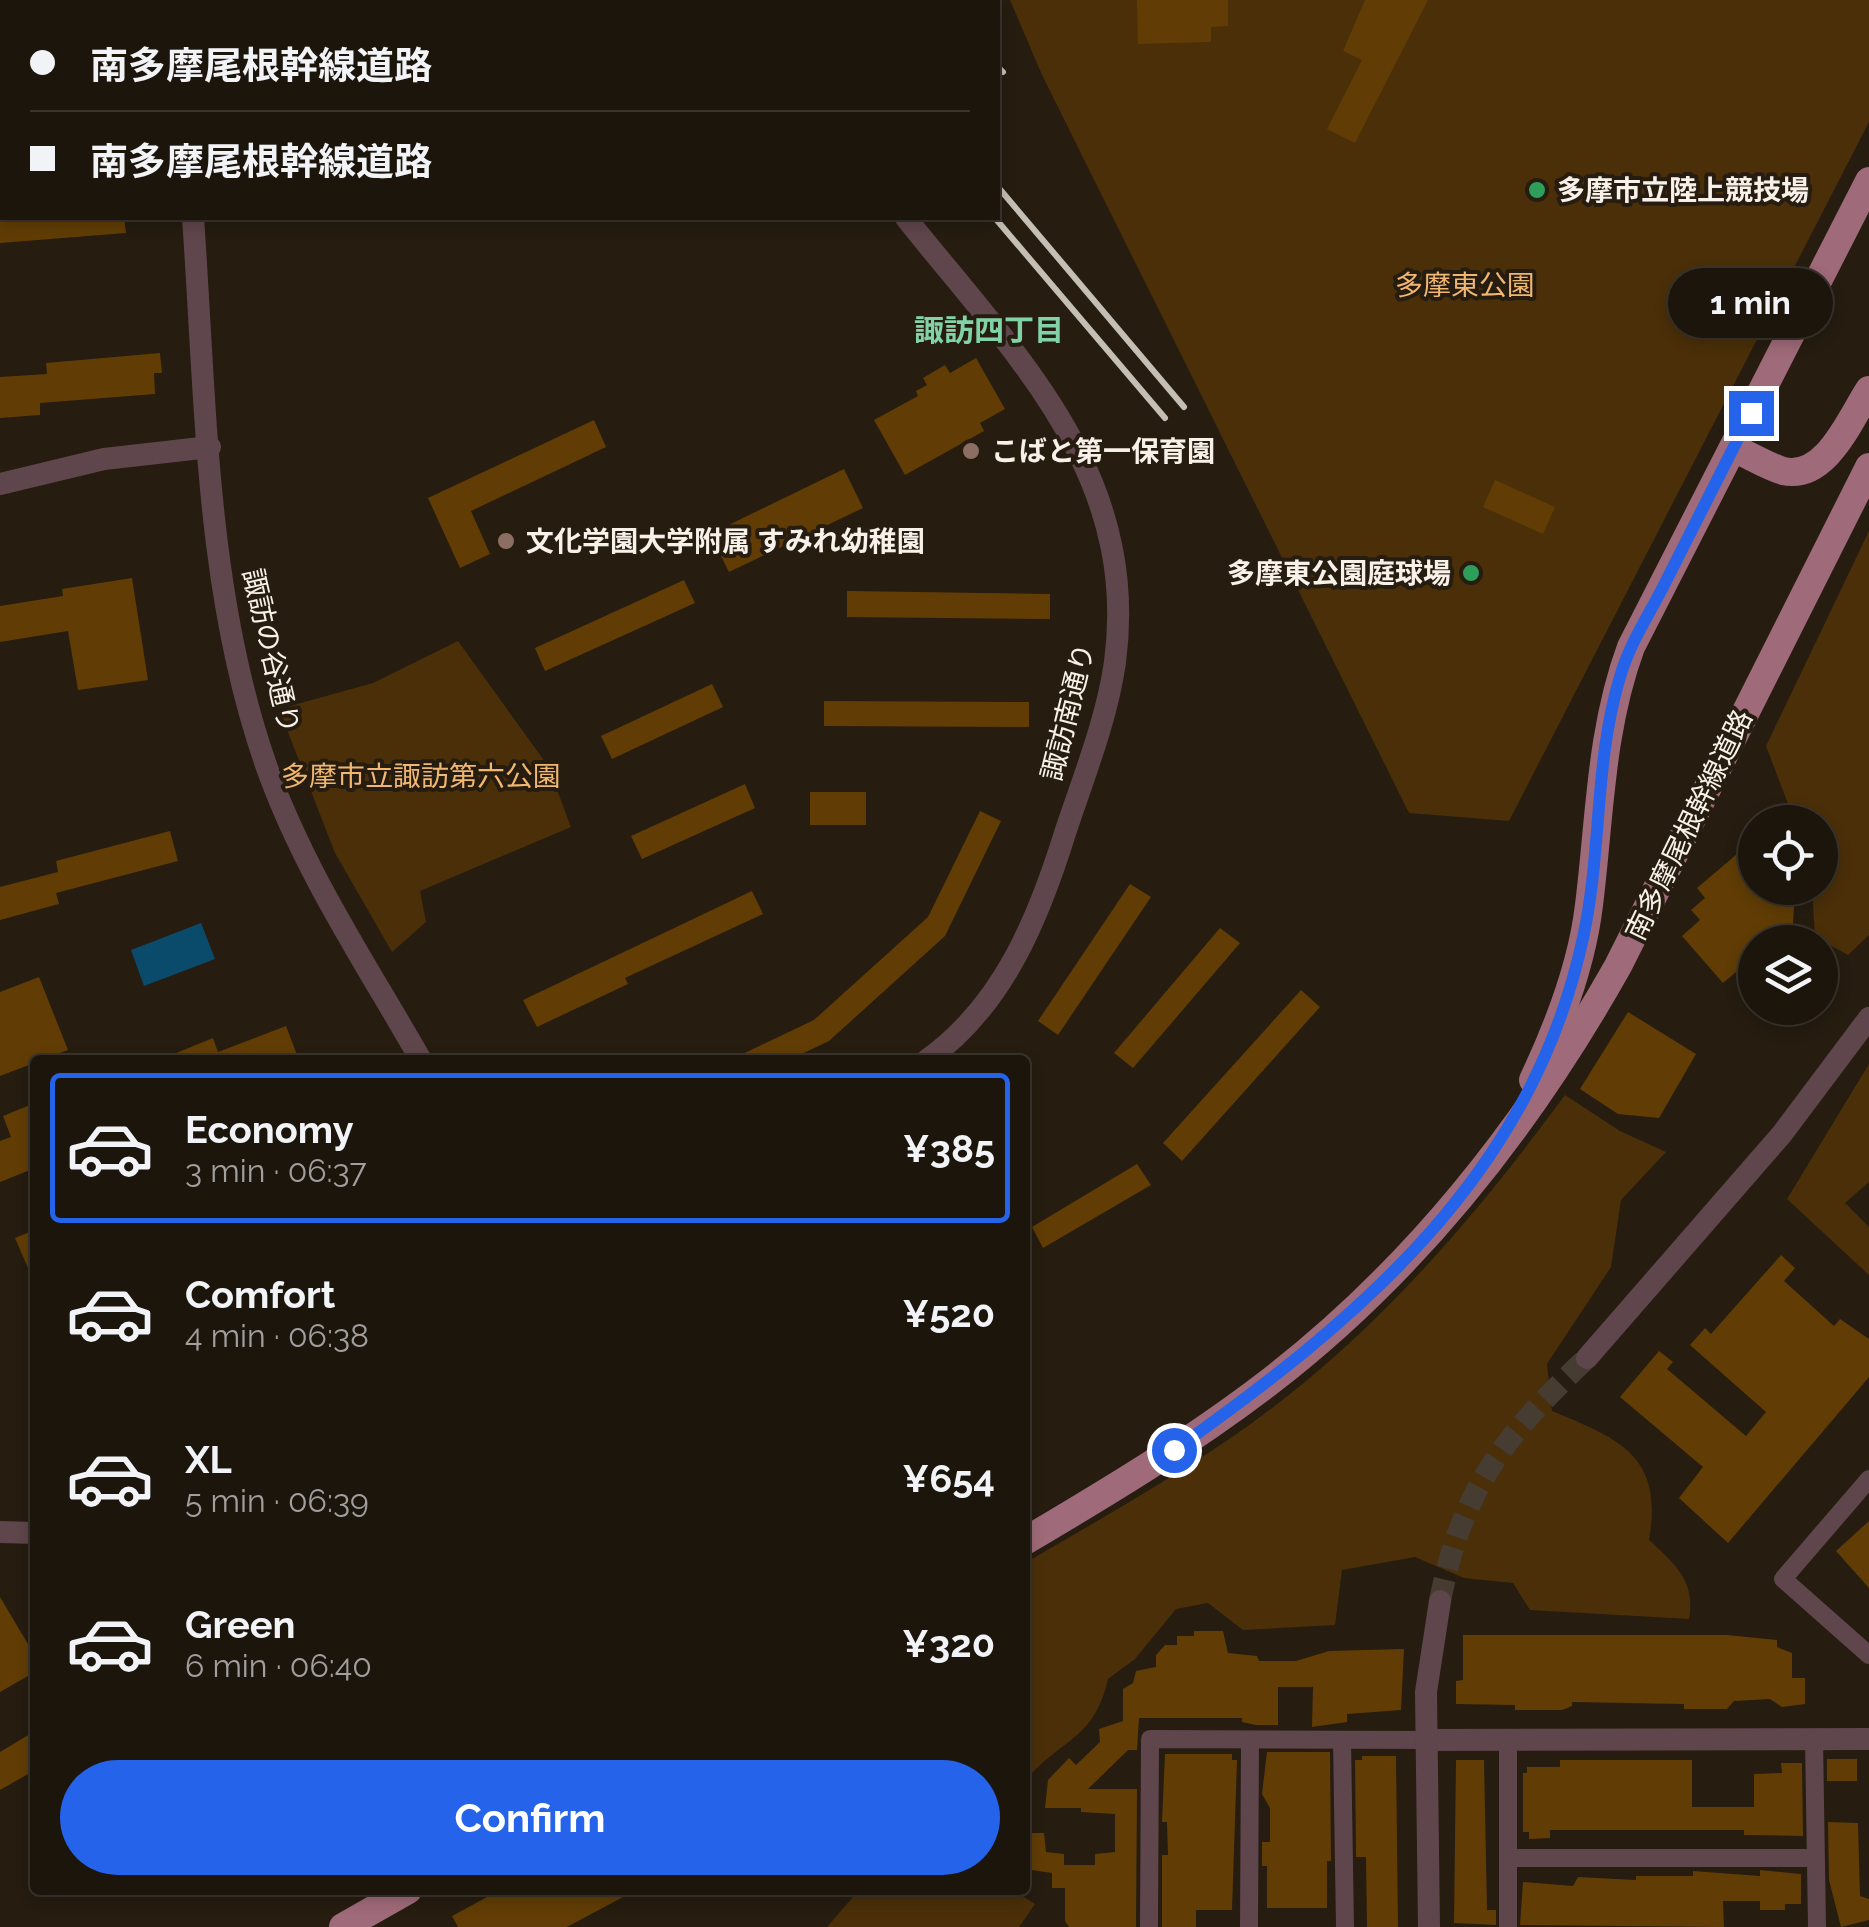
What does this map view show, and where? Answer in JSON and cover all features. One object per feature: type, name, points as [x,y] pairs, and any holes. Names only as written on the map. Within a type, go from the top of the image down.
[{"type":"main road","name":"南多摩尾根幹線道路","points":[[1485,1169],[1541,1064],[1577,965],[1589,907],[1601,767],[1620,676],[1869,181]]},
{"type":"main road","points":[[1733,448],[1783,470],[1812,468],[1831,449],[1869,390]]},
{"type":"main road","name":"南多摩尾根幹線道路","points":[[1030,1537],[1120,1485],[1270,1382],[1382,1284],[1485,1169],[1581,1032],[1618,966],[1869,467]]},
{"type":"main road","points":[[343,1927],[399,1895]]},
{"type":"street","name":"諏訪の谷通り","points":[[192,220],[222,575],[236,660],[266,766],[323,890],[418,1055]]},
{"type":"street","name":"諏訪南通り","points":[[908,220],[1072,433],[1110,527],[1118,582],[1114,667],[1046,895],[997,988],[932,1055]]},
{"type":"street","points":[[0,484],[104,459],[210,447]]},
{"type":"street","points":[[1587,1358],[1782,1134],[1869,1018]]},
{"type":"street","points":[[1869,1480],[1783,1580],[1869,1655]]},
{"type":"street","points":[[0,1532],[30,1533]]},
{"type":"street","points":[[1428,1927],[1425,1740],[1430,1646],[1440,1601]]},
{"type":"street","points":[[1149,1927],[1150,1739],[1869,1739]]},
{"type":"street","points":[[1814,1739],[1817,1927]]},
{"type":"street","points":[[1249,1927],[1250,1740]]},
{"type":"street","points":[[1342,1740],[1344,1927]]},
{"type":"street","points":[[1508,1741],[1508,1927]]},
{"type":"street","points":[[1508,1858],[1813,1858]]},
{"type":"green space","name":"多摩東公園","points":[[1010,0],[1869,0],[1869,122],[1509,821],[1409,813],[1042,75]]},
{"type":"green space","points":[[1869,531],[1869,935],[1848,955],[1838,950],[1838,925],[1814,925],[1813,905],[1838,905],[1838,805],[1789,805],[1766,746]]},
{"type":"green space","name":"多摩市立諏訪第六公園","points":[[458,641],[548,766],[571,827],[420,891],[426,922],[392,952],[335,853],[279,709],[373,683]]},
{"type":"green space","points":[[1869,1064],[1869,1182],[1845,1203],[1869,1227],[1869,1275],[1787,1199]]},
{"type":"green space","points":[[1565,1095],[1620,1131],[1666,1152],[1621,1200],[1611,1267],[1547,1364],[1552,1411],[1617,1442],[1643,1470],[1652,1511],[1649,1540],[1681,1574],[1689,1594],[1689,1619],[1530,1610],[1513,1583],[1464,1578],[1415,1557],[1342,1570],[1335,1625],[1243,1630],[1208,1603],[1176,1609],[1135,1659],[1108,1679],[1102,1699],[1085,1727],[1030,1776],[1030,1560],[1218,1446],[1292,1393],[1378,1316],[1494,1187]]},
{"type":"green space","points":[[855,1895],[1021,1895],[1035,1904],[1019,1927],[827,1927]]},
{"type":"water","points":[[201,923],[215,959],[144,986],[131,950]]},
{"type":"building","points":[[1137,0],[1228,0],[1228,26],[1211,27],[1211,42],[1138,44]]},
{"type":"building","points":[[1365,0],[1428,0],[1355,143],[1327,129],[1362,60],[1343,51]]},
{"type":"building","points":[[0,220],[124,220],[126,233],[0,243]]},
{"type":"building","points":[[160,353],[162,373],[154,373],[155,394],[40,403],[40,415],[0,418],[0,377],[47,374],[46,363]]},
{"type":"building","points":[[976,358],[1005,409],[980,423],[984,431],[905,475],[874,420],[918,396],[916,391],[927,385],[923,378],[945,365],[950,373]]},
{"type":"building","points":[[594,420],[606,447],[471,511],[490,554],[460,568],[428,498]]},
{"type":"building","points":[[844,469],[863,508],[729,572],[710,534]]},
{"type":"building","points":[[1495,480],[1555,507],[1543,534],[1483,507]]},
{"type":"building","points":[[132,578],[148,680],[78,690],[68,631],[0,642],[0,606],[63,596],[62,589]]},
{"type":"building","points":[[684,580],[695,603],[545,671],[535,648]]},
{"type":"building","points":[[847,591],[1050,594],[1050,619],[847,617]]},
{"type":"building","points":[[712,684],[723,707],[612,759],[601,736]]},
{"type":"building","points":[[824,701],[1029,702],[1029,727],[824,726]]},
{"type":"building","points":[[745,784],[755,808],[642,859],[631,836]]},
{"type":"building","points":[[810,792],[866,792],[866,825],[810,825]]},
{"type":"building","points":[[980,811],[1001,821],[945,936],[829,1041],[800,1055],[740,1055],[814,1020],[928,917]]},
{"type":"building","points":[[170,831],[178,861],[56,893],[59,904],[0,920],[0,887],[58,872],[56,861]]},
{"type":"building","points":[[1738,853],[1738,905],[1792,905],[1793,923],[1738,925],[1738,970],[1723,983],[1682,936],[1700,920],[1691,910],[1705,898],[1697,888]]},
{"type":"building","points":[[1130,884],[1151,897],[1058,1035],[1038,1021]]},
{"type":"building","points":[[752,891],[763,914],[625,978],[628,984],[537,1027],[523,1000]]},
{"type":"building","points":[[1220,928],[1240,943],[1133,1068],[1114,1053]]},
{"type":"building","points":[[39,977],[68,1050],[55,1055],[30,1055],[30,1065],[0,1076],[0,992]]},
{"type":"building","points":[[1301,990],[1320,1007],[1182,1161],[1163,1143]]},
{"type":"building","points":[[1628,1012],[1696,1054],[1659,1118],[1618,1114],[1580,1089]]},
{"type":"building","points":[[286,1026],[297,1055],[171,1055],[213,1038],[218,1052]]},
{"type":"building","points":[[30,1105],[30,1170],[0,1182],[0,1141],[11,1137],[3,1116]]},
{"type":"building","points":[[1137,1164],[1151,1185],[1043,1248],[1032,1227]]},
{"type":"building","points":[[30,1232],[30,1272],[15,1238]]},
{"type":"building","points":[[1781,1255],[1795,1268],[1784,1281],[1834,1326],[1840,1319],[1869,1339],[1869,1377],[1728,1543],[1679,1498],[1703,1467],[1620,1397],[1659,1351],[1673,1362],[1667,1369],[1746,1436],[1766,1412],[1690,1345],[1705,1328],[1711,1334]]},
{"type":"building","points":[[1869,1521],[1869,1588],[1836,1551]]},
{"type":"building","points":[[0,1597],[30,1648],[30,1675],[0,1692]]},
{"type":"building","points":[[1194,1631],[1223,1631],[1228,1653],[1257,1656],[1259,1661],[1296,1661],[1329,1651],[1404,1649],[1401,1710],[1347,1714],[1347,1722],[1312,1727],[1313,1687],[1278,1687],[1278,1725],[1256,1725],[1242,1722],[1242,1718],[1139,1718],[1137,1750],[1128,1750],[1088,1789],[1137,1789],[1136,1927],[1069,1927],[1065,1921],[1065,1888],[1052,1888],[1052,1873],[1030,1870],[1030,1833],[1044,1833],[1046,1852],[1064,1854],[1064,1865],[1095,1865],[1095,1854],[1115,1852],[1115,1814],[1081,1812],[1081,1808],[1045,1808],[1048,1780],[1069,1758],[1076,1765],[1100,1742],[1099,1729],[1123,1721],[1123,1689],[1133,1683],[1136,1671],[1156,1667],[1156,1655],[1165,1645],[1177,1645],[1177,1636],[1194,1636]]},
{"type":"building","points":[[1463,1635],[1727,1635],[1777,1640],[1777,1647],[1792,1653],[1792,1678],[1805,1678],[1805,1704],[1782,1707],[1770,1699],[1734,1701],[1727,1709],[1684,1709],[1684,1704],[1572,1702],[1572,1706],[1562,1710],[1515,1710],[1515,1705],[1456,1704],[1456,1681],[1463,1680]]},
{"type":"building","points":[[30,1734],[30,1773],[0,1790],[0,1752]]},
{"type":"building","points":[[1267,1752],[1330,1752],[1331,1861],[1327,1861],[1327,1908],[1267,1908],[1267,1866],[1262,1866],[1262,1842],[1270,1842],[1270,1808],[1262,1794]]},
{"type":"building","points":[[1165,1754],[1232,1754],[1232,1760],[1237,1760],[1232,1910],[1196,1910],[1196,1927],[1162,1927],[1162,1855],[1168,1855],[1167,1822],[1162,1822]]},
{"type":"building","points":[[1362,1756],[1396,1756],[1398,1927],[1367,1927],[1366,1857],[1356,1857],[1355,1760],[1362,1760]]},
{"type":"building","points":[[1827,1759],[1857,1759],[1857,1781],[1827,1781]]},
{"type":"building","points":[[1456,1760],[1484,1760],[1487,1910],[1496,1910],[1496,1925],[1454,1923]]},
{"type":"building","points":[[1560,1760],[1692,1760],[1692,1807],[1754,1807],[1754,1774],[1782,1773],[1781,1763],[1802,1763],[1803,1836],[1744,1835],[1744,1830],[1550,1830],[1550,1838],[1529,1839],[1529,1832],[1523,1832],[1523,1773],[1527,1773],[1527,1767],[1560,1767]]},
{"type":"building","points":[[1828,1822],[1858,1823],[1860,1896],[1869,1899],[1869,1920],[1841,1927],[1829,1880]]},
{"type":"building","points":[[1760,1870],[1801,1874],[1801,1904],[1785,1904],[1785,1910],[1760,1910],[1760,1901],[1723,1901],[1724,1927],[1520,1925],[1523,1882],[1573,1886],[1578,1877],[1636,1880],[1636,1876],[1693,1876],[1693,1871],[1760,1876]]},
{"type":"building","points":[[491,1895],[627,1895],[567,1927],[458,1927],[452,1916]]},
{"type":"tunnel","points":[[1440,1601],[1461,1526],[1491,1466],[1533,1413],[1587,1358]]},
{"type":"railway","points":[[1000,69],[1003,72]]},
{"type":"railway","points":[[1000,189],[1184,407]]},
{"type":"railway","points":[[997,220],[1165,418]]},
{"type":"place","name":"多摩市立陸上競技場","points":[[1537,190]]},
{"type":"place","name":"こばと第一保育園","points":[[971,451]]},
{"type":"place","name":"文化学園大学附属 すみれ幼稚園","points":[[506,541]]},
{"type":"place","name":"多摩東公園庭球場","points":[[1471,573]]},
{"type":"district","name":"諏訪四丁目","points":[[989,330]]},
{"type":"route","points":[[1174,1450],[1270,1382],[1382,1284],[1485,1169],[1521,1107],[1577,965],[1589,907],[1601,767],[1620,676],[1630,647],[1751,413]]}]
